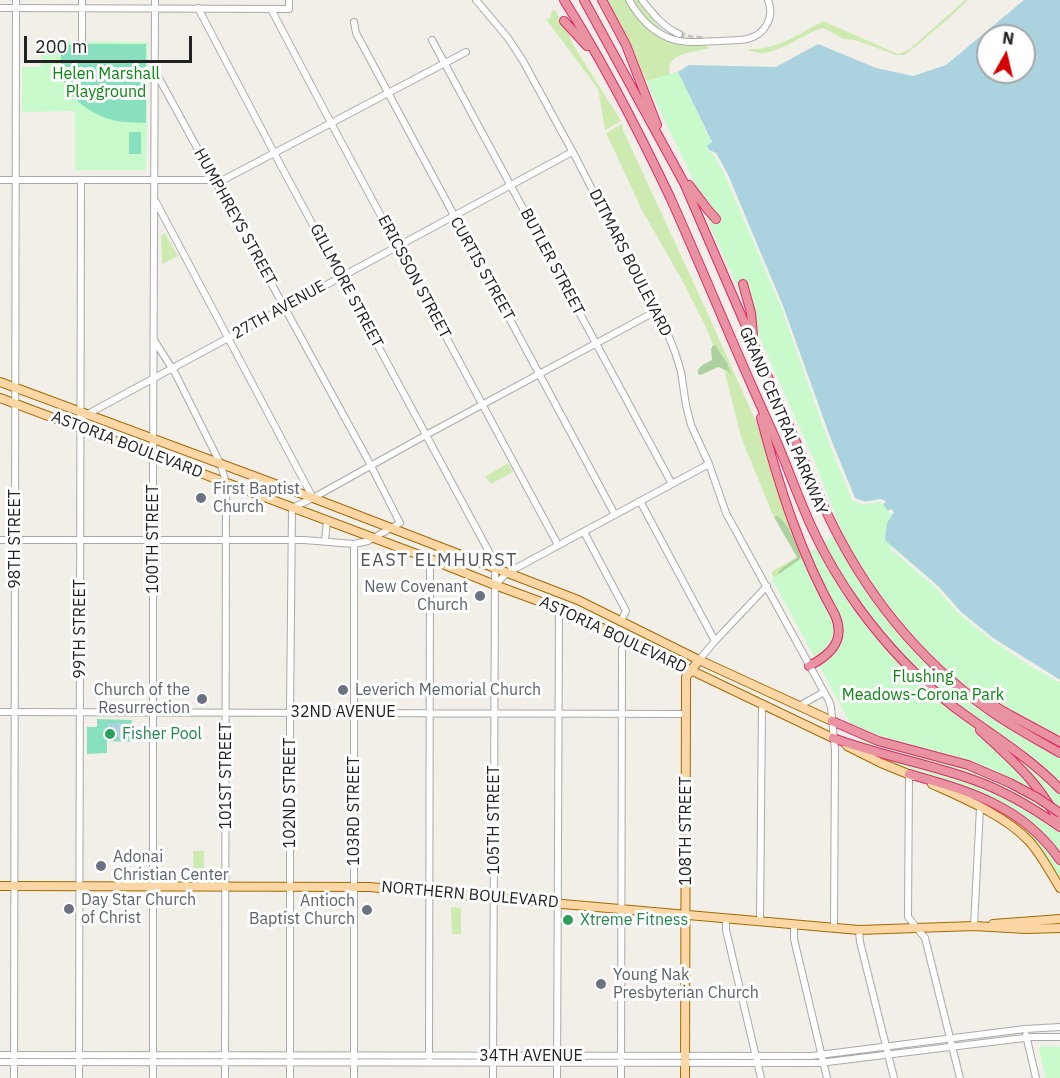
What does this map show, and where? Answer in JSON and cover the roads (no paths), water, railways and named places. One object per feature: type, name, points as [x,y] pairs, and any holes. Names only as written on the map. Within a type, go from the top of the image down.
[{"type":"highway","name":"GRAND CENTRAL PARKWAY","points":[[564,0],[624,105],[669,197],[812,528],[841,582],[891,648],[922,679],[955,708],[1019,753],[1060,789]]},
{"type":"highway","name":"GRAND CENTRAL PARKWAY","points":[[584,0],[666,148],[693,202],[838,538],[853,564],[888,614],[935,665],[973,699],[1006,722],[1060,753]]},
{"type":"highway","points":[[602,0],[633,61],[666,148]]},
{"type":"highway","points":[[564,21],[600,60]]},
{"type":"highway","points":[[676,168],[716,219]]},
{"type":"highway","points":[[743,285],[751,313],[754,344]]},
{"type":"highway","points":[[755,395],[793,525],[808,563],[838,623],[838,638],[832,651],[809,666]]},
{"type":"highway","name":"GRAND CENTRAL PARKWAY","points":[[908,638],[968,689],[1010,716],[1060,742]]},
{"type":"highway","points":[[955,708],[1028,775],[1038,787],[1060,825]]},
{"type":"highway","points":[[832,721],[878,741],[968,765],[1010,783],[1060,813]]},
{"type":"highway","points":[[833,738],[977,781],[1005,793],[1060,825]]},
{"type":"highway","points":[[909,774],[974,794],[1011,812],[1036,831],[1060,860]]},
{"type":"main road","name":"ASTORIA BOULEVARD","points":[[0,382],[83,415],[495,566],[507,573],[578,600],[699,660],[832,721]]},
{"type":"main road","name":"ASTORIA BOULEVARD","points":[[0,398],[370,539],[559,608],[873,759],[943,789],[1007,822],[1028,839],[1060,888]]},
{"type":"main road","name":"108TH STREET","points":[[685,1078],[686,677],[699,660]]},
{"type":"main road","name":"NORTHERN BOULEVARD","points":[[0,886],[390,887],[859,930],[974,926],[1060,919]]},
{"type":"main road","name":"NORTHERN BOULEVARD","points":[[974,926],[1014,929],[1060,928]]},
{"type":"street","points":[[82,0],[82,40]]},
{"type":"street","name":"100TH STREET","points":[[153,1078],[155,0]]},
{"type":"street","points":[[0,8],[16,4],[82,8],[198,8],[222,5],[290,9],[289,0]]},
{"type":"street","name":"DITMARS BOULEVARD","points":[[475,0],[508,38],[523,61],[626,255],[658,310],[681,372],[691,425],[709,464],[726,513],[830,704],[835,750],[834,928]]},
{"type":"street","points":[[629,0],[639,15],[653,29],[674,40],[692,42],[746,39],[757,35],[766,27],[769,20],[771,8],[768,0]]},
{"type":"street","points":[[642,0],[658,20],[668,29],[679,34]]},
{"type":"street","name":"98TH STREET","points":[[14,1078],[16,4]]},
{"type":"street","name":"GILLMORE STREET","points":[[198,8],[495,566]]},
{"type":"street","name":"ERICSSON STREET","points":[[271,9],[558,545]]},
{"type":"street","name":"CURTIS STREET","points":[[354,22],[356,33],[615,515]]},
{"type":"street","name":"BUTLER STREET","points":[[432,40],[672,484]]},
{"type":"street","points":[[0,180],[223,180],[466,52]]},
{"type":"street","name":"HUMPHREYS STREET","points":[[155,70],[400,523],[390,528]]},
{"type":"street","name":"27TH AVENUE","points":[[83,415],[572,152]]},
{"type":"street","name":"99TH STREET","points":[[79,1078],[80,540],[83,415],[81,180]]},
{"type":"street","points":[[154,200],[313,498]]},
{"type":"street","points":[[154,227],[168,224]]},
{"type":"street","points":[[292,508],[658,310]]},
{"type":"street","name":"101ST STREET","points":[[154,340],[173,368],[221,465],[226,483],[225,1078]]},
{"type":"street","points":[[198,456],[212,446]]},
{"type":"street","points":[[495,585],[507,573],[709,464]]},
{"type":"street","points":[[640,501],[715,641]]},
{"type":"street","name":"102ND STREET","points":[[290,1078],[292,508]]},
{"type":"street","points":[[325,541],[327,521]]},
{"type":"street","points":[[0,540],[291,540],[354,544],[370,539],[390,528]]},
{"type":"street","points":[[584,532],[626,611],[621,621]]},
{"type":"street","name":"103RD STREET","points":[[354,544],[354,1078]]},
{"type":"street","points":[[429,1059],[430,559]]},
{"type":"street","name":"105TH STREET","points":[[493,1078],[495,566]]},
{"type":"street","points":[[699,660],[767,586]]},
{"type":"street","points":[[557,1078],[559,608]]},
{"type":"street","points":[[621,1078],[622,714],[623,646],[626,639]]},
{"type":"street","points":[[800,706],[824,692]]},
{"type":"street","points":[[760,921],[762,705]]},
{"type":"street","name":"32ND AVENUE","points":[[0,712],[686,714]]},
{"type":"street","points":[[909,774],[908,917],[925,938],[960,1078]]},
{"type":"street","points":[[974,926],[980,808]]},
{"type":"street","points":[[726,918],[726,930],[761,1078]]},
{"type":"street","points":[[794,924],[794,939],[827,1078]]},
{"type":"street","points":[[859,930],[894,1078]]},
{"type":"street","name":"34TH AVENUE","points":[[757,1060],[822,1055],[1025,1029],[1060,1028]]},
{"type":"street","points":[[1025,1029],[1036,1078]]},
{"type":"street","name":"34TH AVENUE","points":[[0,1055],[14,1058],[79,1059],[757,1060],[824,1063],[1027,1037],[1060,1037]]},
{"type":"street","name":"34TH AVENUE","points":[[0,1062],[14,1058]]},
{"type":"water","points":[[1024,0],[1060,0],[1060,680],[993,638],[961,612],[938,586],[885,540],[887,523],[894,512],[891,509],[888,511],[883,504],[886,502],[855,499],[783,306],[728,175],[716,153],[709,150],[707,146],[712,142],[678,72],[689,65],[776,67],[818,44],[876,68],[913,76],[946,65],[976,40],[976,84],[1036,84],[1036,24],[995,24]]},
{"type":"water","points":[[108,723],[127,723],[127,738],[108,738]]},
{"type":"tunnel","points":[[679,34],[704,39]]},
{"type":"place","name":"First Baptist Church","points":[[201,498]]},
{"type":"place","name":"New Covenant Church","points":[[480,596]]},
{"type":"place","name":"Leverich Memorial Church","points":[[343,690]]},
{"type":"place","name":"Church of the Resurrection","points":[[202,699]]},
{"type":"place","name":"Fisher Pool","points":[[110,734]]},
{"type":"place","name":"Adonai Christian Center","points":[[101,866]]},
{"type":"place","name":"Day Star Church of Christ","points":[[69,909]]},
{"type":"place","name":"Antioch Baptist Church","points":[[367,910]]},
{"type":"place","name":"Xtreme Fitness","points":[[568,920]]},
{"type":"place","name":"Young Nak Presbyterian Church","points":[[601,984]]},
{"type":"district","name":"EAST ELMHURST","points":[[439,561]]},
{"type":"park label","name":"Helen Marshall Playground","points":[[106,83]]},
{"type":"park label","name":"Flushing Meadows-Corona Park","points":[[923,686]]}]
